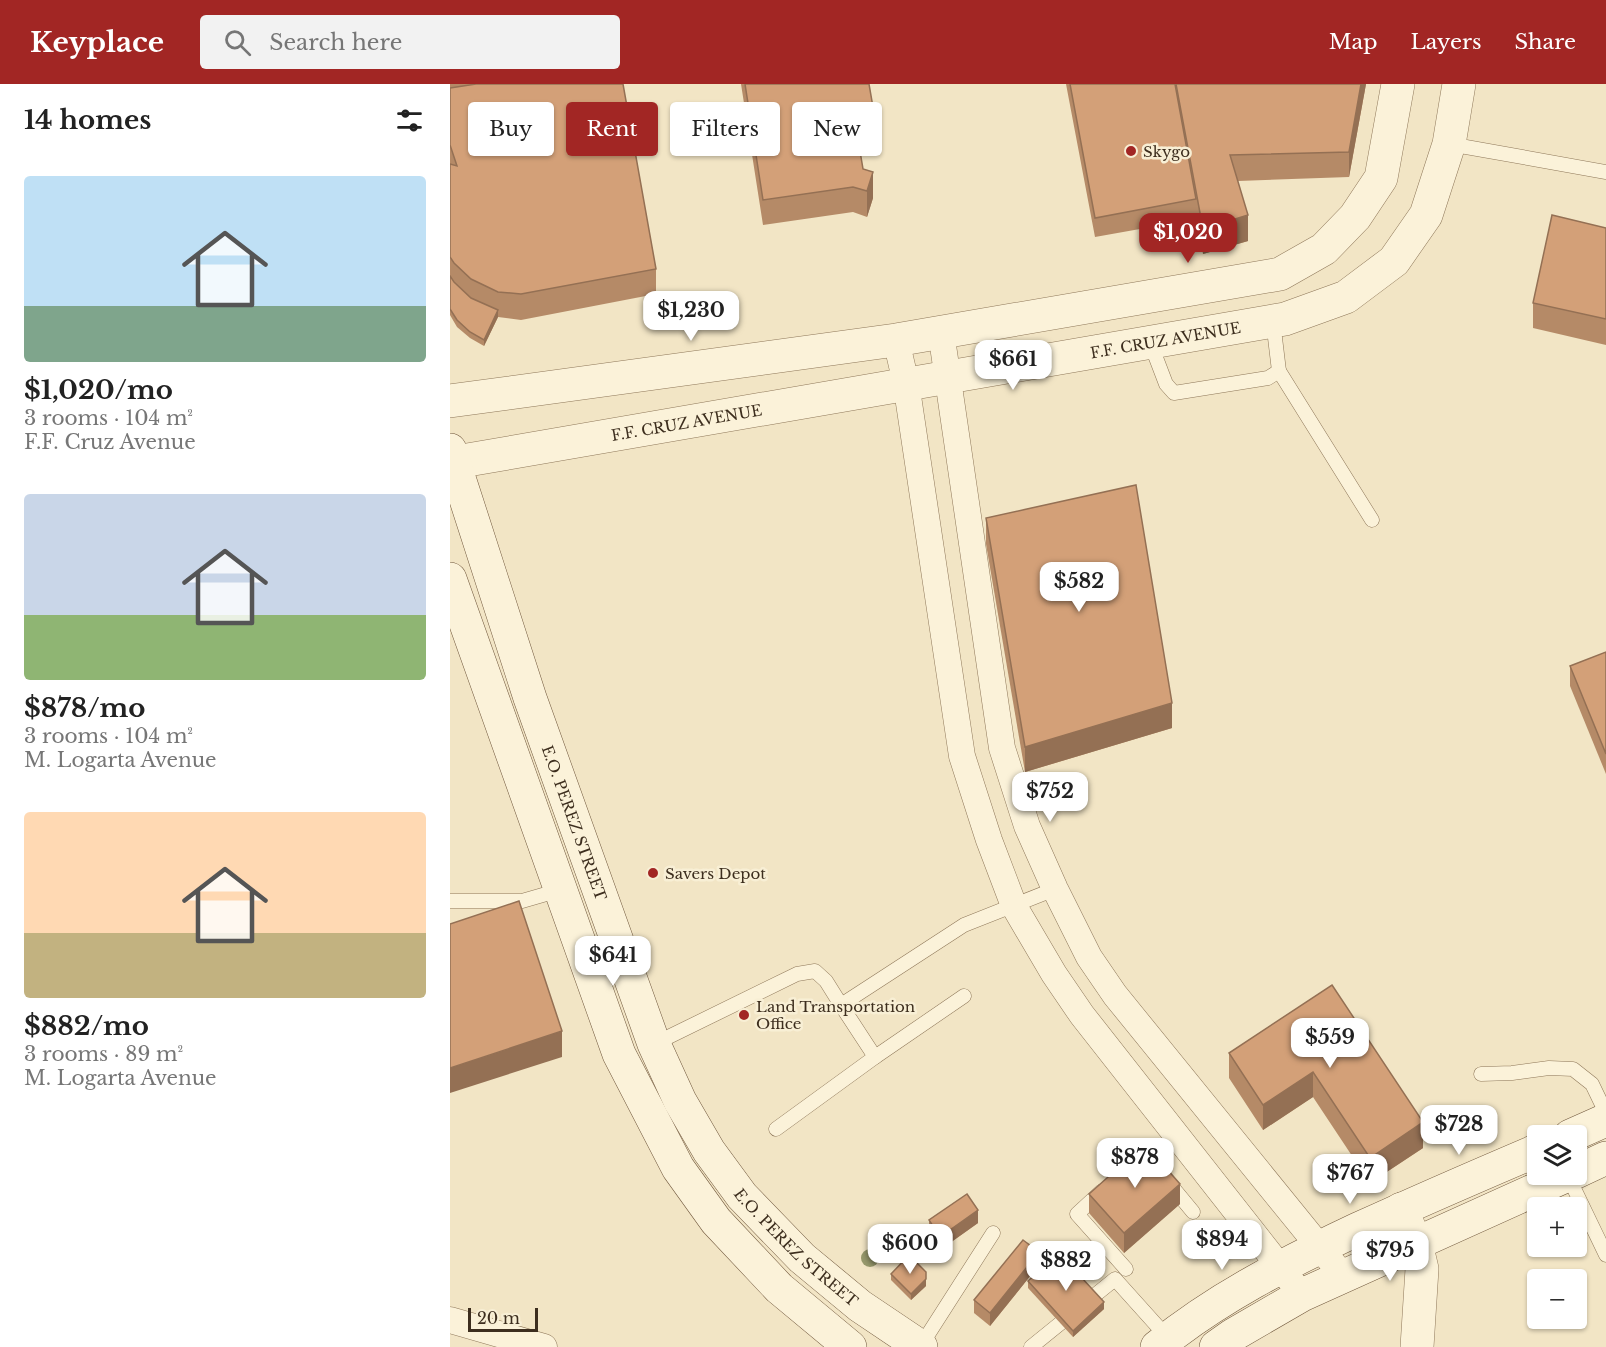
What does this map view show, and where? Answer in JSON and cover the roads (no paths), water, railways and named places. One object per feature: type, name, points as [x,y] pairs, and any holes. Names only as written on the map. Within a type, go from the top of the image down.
[{"type":"main road","points":[[450,401],[896,340],[1280,274],[1324,249],[1355,217],[1381,178],[1398,84]]},
{"type":"main road","name":"F.F. CRUZ AVENUE","points":[[452,458],[1285,319],[1346,297],[1394,261],[1425,215],[1449,144],[1460,84]]},
{"type":"main road","name":"E.O. PEREZ STREET","points":[[452,458],[530,698],[654,1044],[680,1101],[742,1196],[802,1258],[860,1306],[920,1347]]},
{"type":"main road","points":[[450,579],[620,1054],[678,1168],[716,1221],[779,1288],[850,1347]]},
{"type":"main road","points":[[588,969],[622,957]]},
{"type":"main road","points":[[1587,1128],[1606,1120]]},
{"type":"main road","points":[[1163,1342],[1218,1304],[1280,1266],[1401,1209],[1527,1154]]},
{"type":"main road","points":[[1587,1167],[1606,1158]]},
{"type":"main road","points":[[1216,1347],[1302,1295],[1547,1185]]},
{"type":"main road","points":[[1401,1209],[1416,1243],[1422,1269],[1417,1347]]},
{"type":"street","points":[[941,332],[1002,748],[1027,825],[1055,889],[1089,957],[1115,995],[1343,1275]]},
{"type":"street","points":[[896,340],[906,383],[962,756],[989,840],[1014,906],[1082,1016],[1302,1295]]},
{"type":"street","points":[[450,1320],[544,1347]]},
{"type":"lane","points":[[1449,144],[1606,172]]},
{"type":"lane","points":[[1273,321],[1280,371],[1372,520]]},
{"type":"lane","points":[[1150,342],[1166,384],[1174,393],[1268,378],[1280,371]]},
{"type":"lane","points":[[841,1005],[964,925],[1055,889]]},
{"type":"lane","points":[[450,901],[522,901],[560,890]]},
{"type":"lane","points":[[654,1044],[796,974],[815,971],[826,981],[876,1057]]},
{"type":"lane","points":[[776,1129],[964,996]]},
{"type":"lane","points":[[1481,1074],[1549,1068],[1573,1069],[1592,1084],[1606,1113]]},
{"type":"lane","points":[[1157,1168],[1193,1212]]},
{"type":"lane","points":[[1112,1182],[1077,1214],[1126,1269]]},
{"type":"lane","points":[[1577,1185],[1606,1255]]},
{"type":"lane","points":[[920,1347],[993,1233]]},
{"type":"lane","points":[[1031,1347],[1115,1279],[1163,1342]]},
{"type":"place","name":"Skygo","points":[[1131,151]]},
{"type":"place","name":"Savers Depot","points":[[653,873]]},
{"type":"place","name":"Land Transportation Office","points":[[744,1015]]}]
